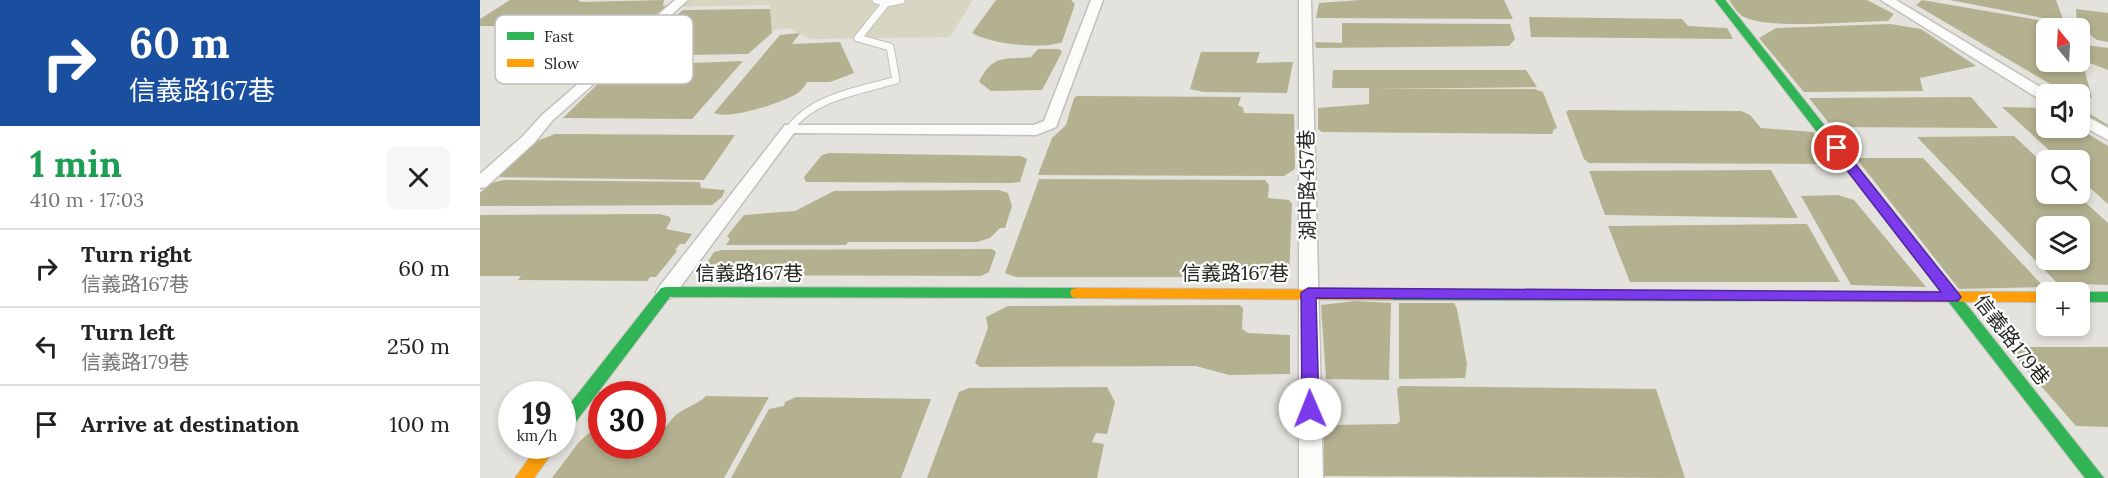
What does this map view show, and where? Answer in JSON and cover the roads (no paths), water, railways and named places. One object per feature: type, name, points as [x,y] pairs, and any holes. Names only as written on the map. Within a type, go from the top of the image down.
[{"type":"street","points":[[665,15],[682,0]]},
{"type":"street","points":[[576,409],[790,128],[1036,130],[1047,127],[1051,124],[1097,0]]},
{"type":"street","name":"湖中路457巷","points":[[1305,0],[1311,478]]},
{"type":"street","name":"信義路179巷","points":[[1720,0],[2095,478]]},
{"type":"street","points":[[1887,0],[2036,91]]},
{"type":"street","points":[[480,183],[586,84]]},
{"type":"street","points":[[2090,124],[2108,135]]},
{"type":"street","name":"信義路167巷","points":[[666,292],[2036,297]]},
{"type":"street","points":[[2090,297],[2108,297]]},
{"type":"street","points":[[524,478],[538,459]]},
{"type":"lane","points":[[876,0],[886,3],[901,0]]},
{"type":"lane","points":[[790,128],[795,119],[813,106],[896,80],[890,47],[858,38],[886,3]]},
{"type":"waterway","points":[[2090,116],[2108,127]]}]
